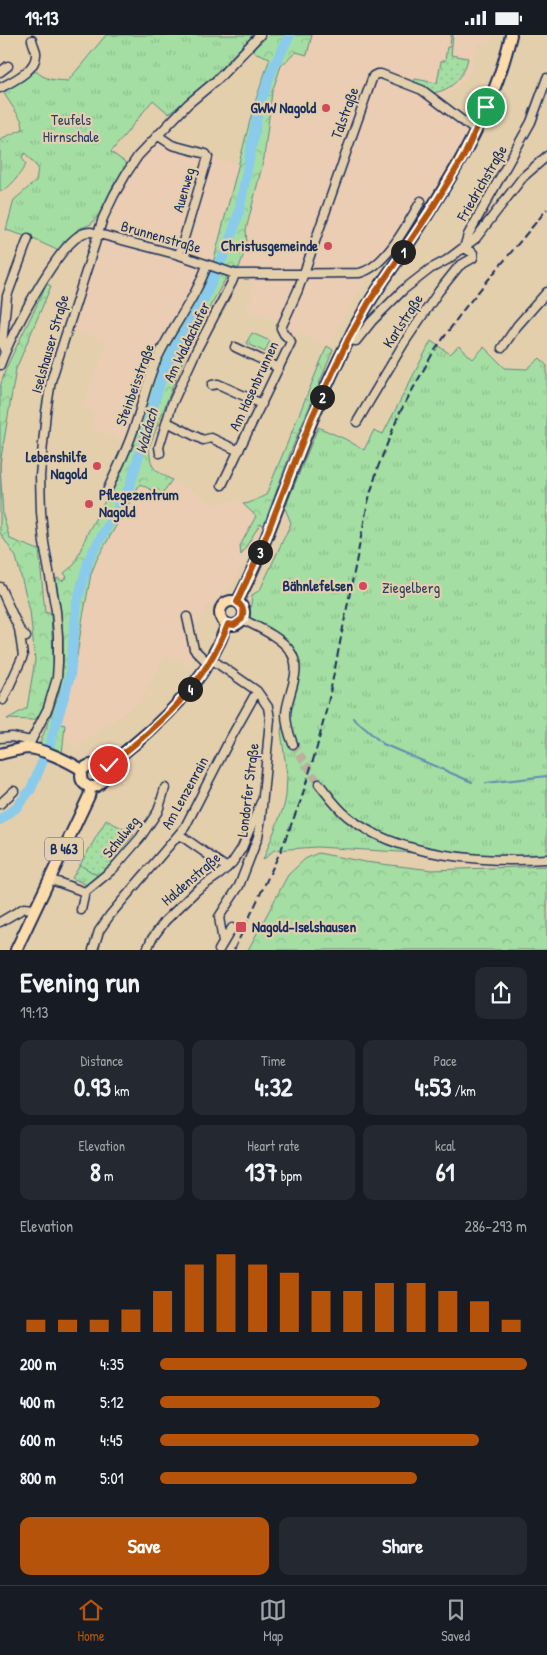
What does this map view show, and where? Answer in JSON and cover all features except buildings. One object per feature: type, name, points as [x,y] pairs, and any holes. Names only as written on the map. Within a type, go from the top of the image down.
[{"type":"main road","points":[[237,602],[260,552],[312,417],[348,340],[369,302],[430,212],[464,156],[496,86],[511,35]]},
{"type":"main road","points":[[229,601],[237,602],[244,611],[242,619],[234,625],[228,624],[222,619],[220,608],[229,601]]},
{"type":"main road","points":[[101,769],[127,751],[181,701],[209,661],[228,624]]},
{"type":"main road","points":[[0,755],[30,744],[42,752],[82,770]]},
{"type":"main road","points":[[92,764],[101,769],[104,776],[101,783],[95,787],[84,784],[81,777],[82,770],[85,767],[92,764]]},
{"type":"main road","name":"B 463","points":[[16,950],[89,796],[91,787]]},
{"type":"street","name":"Iselshauser Straße","points":[[30,744],[48,708],[57,678],[58,662],[56,611],[44,543],[41,503],[40,476],[46,413],[51,381],[103,218],[126,173],[138,156],[188,104],[218,79],[260,35]]},
{"type":"street","points":[[0,88],[20,77],[32,66],[36,53],[32,40]]},
{"type":"street","points":[[0,72],[8,66]]},
{"type":"street","name":"Talstraße","points":[[304,273],[375,74],[381,74],[401,81],[422,91],[476,131]]},
{"type":"street","name":"Friedrichstraße","points":[[464,248],[468,235],[532,122],[547,78]]},
{"type":"street","name":"Auenweg","points":[[158,135],[172,145],[198,151],[206,154],[208,157],[179,255]]},
{"type":"street","points":[[348,340],[356,341],[372,321],[403,289],[476,238],[523,177],[547,156]]},
{"type":"street","name":"Brunnenstraße","points":[[98,234],[179,255],[232,273],[365,271],[378,262],[396,241],[422,201]]},
{"type":"street","points":[[0,365],[4,352],[33,297],[61,254],[80,235],[91,232],[98,234]]},
{"type":"street","points":[[4,352],[2,344],[7,297],[28,239]]},
{"type":"street","name":"Karlstraße","points":[[357,422],[404,343],[439,291],[459,266],[473,257],[473,253],[464,248]]},
{"type":"street","name":"Steinbeisstraße","points":[[107,491],[133,431],[156,361],[166,340],[187,309],[210,266]]},
{"type":"street","name":"Am Waldachufer","points":[[160,453],[159,447],[172,404],[232,273]]},
{"type":"street","name":"Am Hasenbrunnen","points":[[222,485],[291,342],[284,335],[281,328],[304,273]]},
{"type":"street","points":[[502,347],[547,292]]},
{"type":"street","points":[[234,347],[279,368]]},
{"type":"street","points":[[212,385],[218,384],[262,404]]},
{"type":"street","points":[[166,422],[203,440],[211,438],[239,451]]},
{"type":"street","points":[[0,587],[19,629],[23,656],[3,700]]},
{"type":"street","name":"Londorfer Straße","points":[[188,617],[194,649],[209,661],[257,691],[268,707],[270,719],[258,837],[239,886],[219,917],[223,942]]},
{"type":"street","points":[[242,619],[283,644],[291,651],[296,663],[286,714],[288,733],[293,744]]},
{"type":"street","points":[[19,629],[26,637]]},
{"type":"street","name":"Am Lenzenrain","points":[[92,950],[99,931],[110,915],[180,835],[257,691]]},
{"type":"street","points":[[0,738],[12,737],[30,744]]},
{"type":"street","points":[[319,784],[347,816],[382,838],[399,845],[450,855],[503,860],[547,859]]},
{"type":"street","name":"Schulweg","points":[[84,892],[113,869],[140,838],[158,811],[165,788]]},
{"type":"street","points":[[0,804],[14,791]]},
{"type":"street","name":"Haldenstraße","points":[[147,950],[151,940],[165,921],[197,890],[227,868],[242,847],[257,807],[263,801]]},
{"type":"street","points":[[180,835],[227,868]]},
{"type":"street","points":[[49,879],[84,892],[82,911]]},
{"type":"street","points":[[0,922],[24,908],[34,909]]},
{"type":"street","points":[[219,950],[232,928]]},
{"type":"shaded area","points":[[312,35],[493,35],[491,41],[479,43],[470,73],[458,87],[433,104],[467,132],[455,158],[401,239],[374,271],[348,308],[330,346],[246,308],[252,291],[250,270],[239,268],[247,244],[246,230],[264,158],[272,92],[281,66],[296,52],[307,54]]},
{"type":"shaded area","points":[[155,144],[240,164],[213,263],[206,260],[186,304],[162,339],[126,441],[92,429],[95,412],[81,407],[106,342],[70,329],[99,244],[118,196],[144,153]]},
{"type":"shaded area","points":[[172,480],[215,504],[232,501],[243,504],[264,525],[231,587],[206,608],[189,637],[189,646],[194,656],[189,665],[167,654],[138,704],[76,747],[63,740],[60,724],[77,656],[91,574],[97,559],[140,484],[161,495]]},
{"type":"green space","name":"Teufels Hirnschale","points":[[106,35],[253,35],[209,80],[169,114],[153,100],[111,152],[129,165],[115,182],[98,216],[91,224],[77,230],[59,251],[31,238],[6,230],[14,200],[36,181],[38,168],[25,153],[22,157],[26,165],[8,187],[0,191],[0,139],[23,129],[22,121],[3,92],[36,71],[47,78],[68,81]]},
{"type":"green space","points":[[269,35],[312,35],[307,55],[296,52],[281,66],[272,92],[264,158],[246,230],[247,244],[239,268],[230,268],[191,340],[149,447],[154,468],[172,480],[161,495],[140,484],[97,559],[91,574],[77,656],[60,724],[65,725],[62,754],[39,746],[56,703],[62,676],[63,640],[56,579],[59,578],[62,581],[67,577],[64,573],[74,565],[88,532],[116,481],[134,442],[159,363],[171,338],[211,271],[254,105],[270,58],[251,51]]},
{"type":"green space","points":[[451,35],[453,35],[451,55],[468,58],[466,65],[460,77],[451,86],[433,93],[414,82],[415,79],[437,83],[441,61],[445,61],[447,47],[450,47]]},
{"type":"green space","points":[[47,284],[51,286],[16,369],[0,464],[0,387],[6,368]]},
{"type":"green space","points":[[252,333],[270,341],[265,352],[246,343]]},
{"type":"green space","name":"Ziegelberg","points":[[431,341],[450,354],[459,346],[473,359],[484,347],[505,368],[527,369],[540,358],[547,366],[547,855],[498,858],[317,847],[274,850],[263,860],[286,796],[287,775],[281,731],[295,675],[291,651],[249,622],[252,595],[260,590],[291,523],[285,508],[318,427],[364,450],[374,430],[383,434]]},
{"type":"green space","points":[[327,346],[333,350],[291,451],[264,525],[260,524],[241,555],[240,546],[256,516],[243,504],[266,495]]},
{"type":"green space","points":[[0,464],[3,516],[10,539],[39,550],[45,612],[51,614],[54,676],[40,717],[33,720],[7,719],[27,708],[35,660],[30,611],[16,557],[0,533]]},
{"type":"green space","points":[[106,820],[134,834],[110,864],[113,869],[100,877],[80,865]]},
{"type":"green space","points":[[318,853],[365,862],[432,870],[547,866],[547,950],[248,950],[288,875],[305,859]]},
{"type":"green space","points":[[80,865],[100,877],[87,885],[72,878]]},
{"type":"waterway","name":"Waldach","points":[[0,820],[17,807],[31,789],[50,744],[70,676],[77,603],[89,559],[130,486],[163,372],[178,342],[205,297],[229,244],[239,212],[259,107],[272,70],[290,35]]},
{"type":"waterway","points":[[353,718],[383,744],[472,782]]},
{"type":"waterway","points":[[486,783],[547,776]]},
{"type":"tunnel","points":[[293,744],[319,784]]},
{"type":"railway","points":[[234,950],[281,850],[301,800],[328,703],[368,502],[378,467],[399,414],[433,353],[464,309],[547,209]]},
{"type":"place","name":"GWW Nagold","points":[[326,108]]},
{"type":"place","name":"Christusgemeinde","points":[[328,246]]},
{"type":"place","name":"Lebenshilfe Nagold","points":[[97,466]]},
{"type":"place","name":"Pflegezentrum Nagold","points":[[89,504]]},
{"type":"place","name":"Bähnlefelsen","points":[[363,586]]},
{"type":"place","name":"Nagold-Iselshausen","points":[[241,927]]},
{"type":"route","points":[[109,765],[171,712],[181,701],[210,659],[228,624],[234,625],[242,619],[244,611],[237,602],[252,573],[312,417],[348,340],[369,302],[430,212],[464,156],[486,107]]}]
